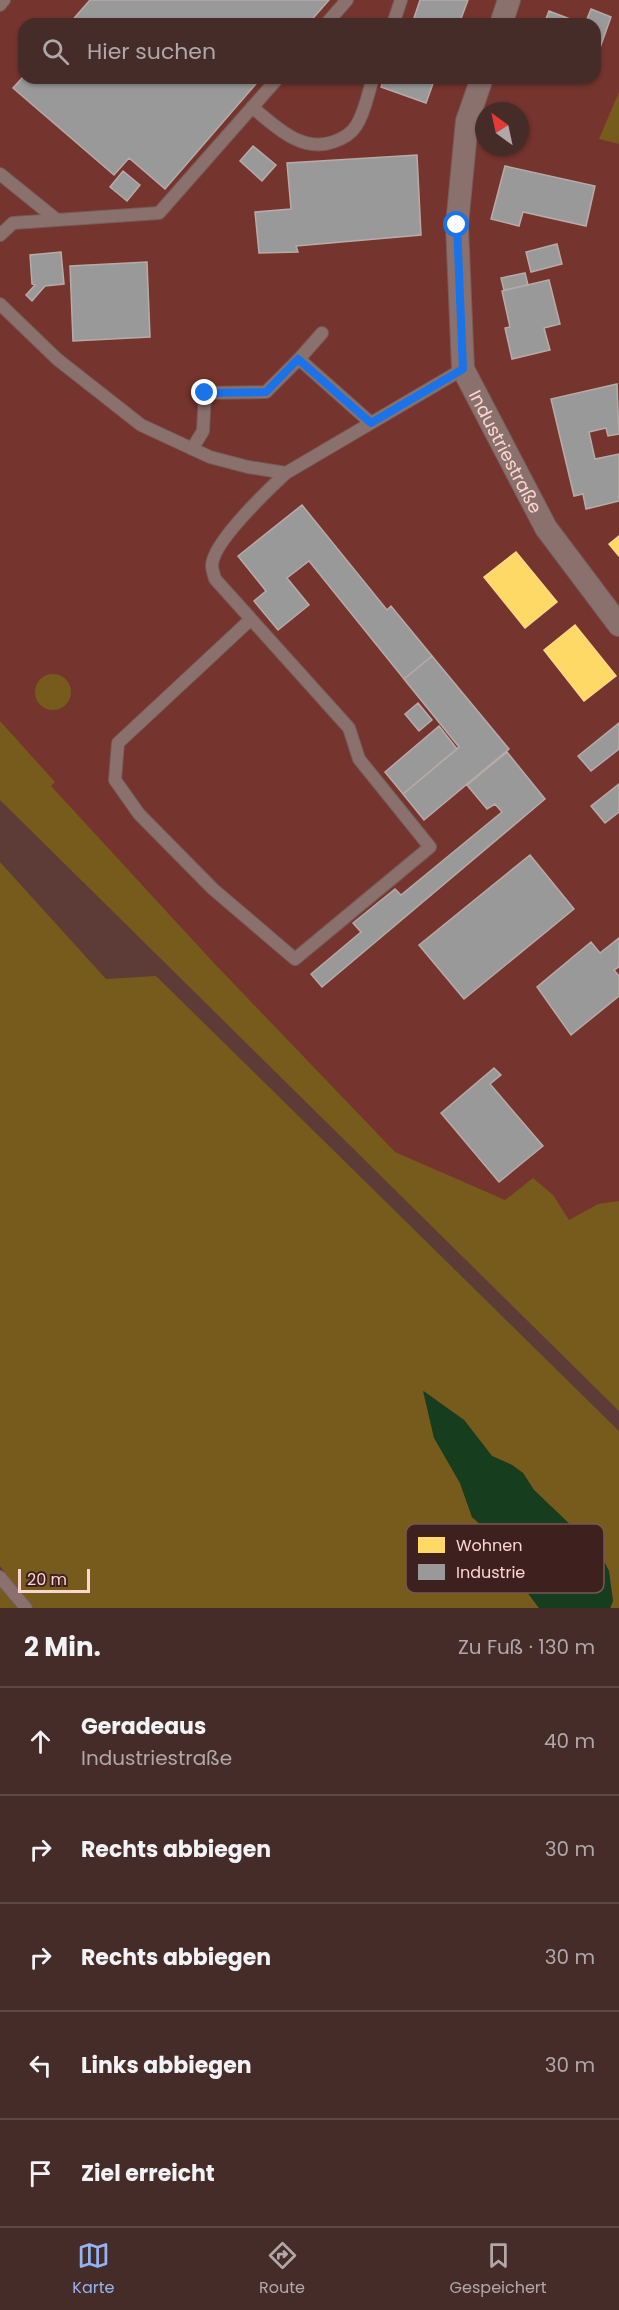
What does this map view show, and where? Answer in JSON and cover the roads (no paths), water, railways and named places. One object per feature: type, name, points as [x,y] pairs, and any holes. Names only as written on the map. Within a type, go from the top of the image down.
[{"type":"street","points":[[503,18],[509,0]]},
{"type":"street","name":"Industriestraße","points":[[480,84],[466,121],[457,225],[463,369],[546,528],[619,625]]},
{"type":"lane","points":[[0,5],[4,0]]},
{"type":"lane","points":[[331,18],[347,0]]},
{"type":"lane","points":[[395,18],[401,0]]},
{"type":"lane","points":[[0,235],[14,223],[159,213],[273,84]]},
{"type":"lane","points":[[252,107],[286,135],[307,144],[324,145],[344,138],[356,126],[372,84]]},
{"type":"lane","points":[[0,174],[57,220]]},
{"type":"lane","points":[[0,304],[57,359],[141,426],[210,457],[248,467],[286,473]]},
{"type":"lane","points":[[192,449],[203,431],[205,393],[266,392],[322,333]]},
{"type":"lane","points":[[298,359],[371,423]]},
{"type":"lane","points":[[250,620],[118,743],[115,780],[139,814],[213,889],[295,959],[430,847],[359,759],[349,728],[215,579],[212,564],[222,544],[251,507],[286,473],[463,369]]},
{"type":"lane","points":[[0,1577],[26,1608]]}]
